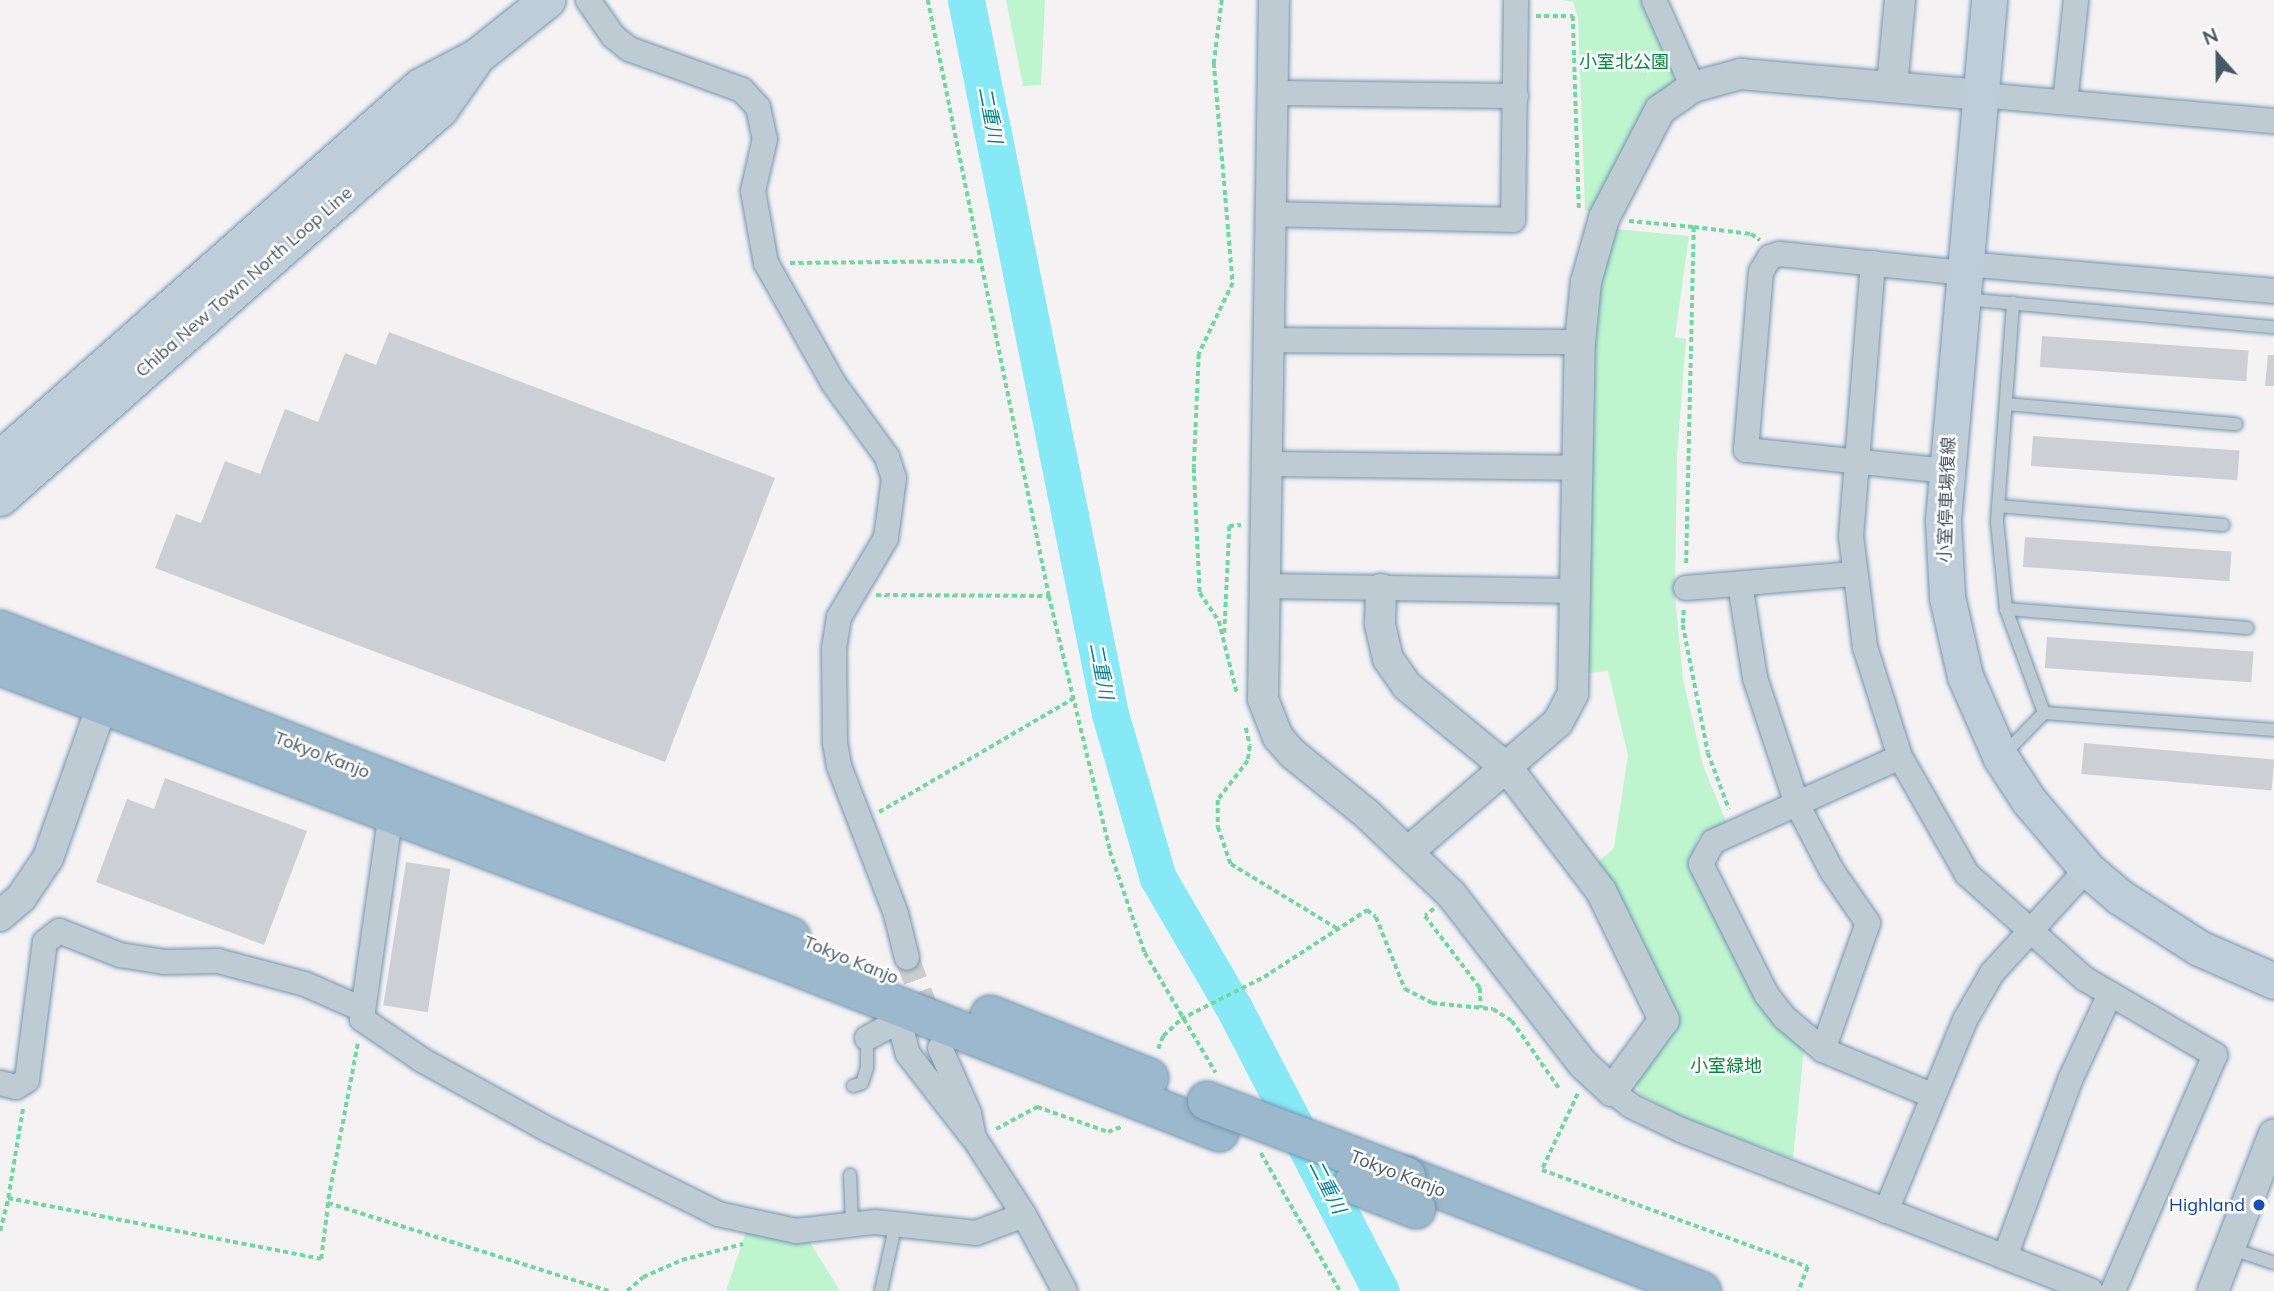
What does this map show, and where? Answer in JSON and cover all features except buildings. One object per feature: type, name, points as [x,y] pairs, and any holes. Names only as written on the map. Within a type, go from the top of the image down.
[{"type":"highway","name":"Tokyo Kanjo","points":[[0,630],[108,689],[391,812],[902,1015],[1213,1117]]},
{"type":"highway","name":"Tokyo Kanjo","points":[[0,666],[108,689],[1411,1193],[1701,1291]]},
{"type":"highway","name":"Tokyo Kanjo","points":[[1411,1193],[1625,1291]]},
{"type":"main road","name":"Chiba New Town North Loop Line","points":[[0,458],[420,86],[477,56],[547,0]]},
{"type":"main road","name":"小室停車場復線","points":[[1989,0],[1947,471],[1943,563],[1951,623],[1965,676],[2001,758],[2029,801],[2087,869],[2120,897],[2199,948],[2274,981]]},
{"type":"main road","name":"Chiba New Town North Loop Line","points":[[0,498],[440,109],[477,56]]},
{"type":"street","points":[[588,0],[613,36],[629,49],[742,90],[758,107],[765,139],[753,191],[766,263],[834,384],[887,457],[894,478],[886,538],[839,617],[834,649],[835,743],[896,914],[907,958]]},
{"type":"street","points":[[1274,0],[1264,464],[1263,699],[1278,737],[1408,852],[1451,894],[1590,1070],[1631,1106],[1681,1130],[2091,1291]]},
{"type":"street","points":[[1654,0],[1693,86]]},
{"type":"street","points":[[1892,86],[1900,0]]},
{"type":"street","points":[[2065,102],[2076,0]]},
{"type":"street","points":[[1270,214],[1513,220],[1516,8]]},
{"type":"street","points":[[1408,852],[1508,769],[1558,722],[1573,694],[1580,342],[1586,282],[1604,218],[1651,121],[1675,96],[1693,86],[1741,74],[2274,121]]},
{"type":"street","points":[[1272,93],[1516,96]]},
{"type":"street","points":[[1947,471],[1746,450],[1761,272],[1770,257],[1780,254],[1873,264],[1963,279],[2274,291]]},
{"type":"street","points":[[1873,264],[1855,461],[1854,574],[1865,647],[1900,757],[1966,874],[2085,979],[2215,1055],[2112,1291]]},
{"type":"street","points":[[1266,340],[1580,342]]},
{"type":"street","points":[[1264,464],[1578,468]]},
{"type":"street","points":[[1686,588],[1854,574]]},
{"type":"street","points":[[1740,584],[1755,678],[1797,804],[1832,871],[1868,923],[1822,1050]]},
{"type":"street","points":[[1264,586],[1576,591]]},
{"type":"street","points":[[1381,589],[1380,623],[1388,659],[1407,686],[1508,769],[1601,891],[1664,1020],[1612,1091]]},
{"type":"street","points":[[0,916],[20,898],[48,858],[108,689]]},
{"type":"street","points":[[1900,757],[1713,842],[1701,864],[1766,994],[1785,1018],[1822,1050],[1931,1095]]},
{"type":"street","points":[[362,1014],[391,812]]},
{"type":"street","points":[[1886,1211],[1931,1095],[1965,1020],[1992,973],[2087,869]]},
{"type":"street","points":[[0,1083],[16,1087],[27,1080],[45,942],[59,931],[120,955],[166,962],[218,961],[305,984],[362,1014],[473,1089],[695,1205],[796,1231],[852,1223],[895,1223],[976,1233],[1024,1215]]},
{"type":"street","points":[[2005,1257],[2070,1080],[2110,994]]},
{"type":"street","points":[[867,1038],[902,1015],[908,1054],[952,1116],[975,1140],[1024,1215],[1065,1291]]},
{"type":"street","points":[[940,1048],[969,1113],[975,1140]]},
{"type":"street","points":[[2213,1291],[2274,1134]]},
{"type":"lane","points":[[1963,279],[2013,303],[2274,327]]},
{"type":"lane","points":[[2013,303],[1998,506],[2006,608],[2043,713]]},
{"type":"lane","points":[[2006,404],[2235,424]]},
{"type":"lane","points":[[1998,506],[2223,525]]},
{"type":"lane","points":[[2006,608],[2248,628]]},
{"type":"lane","points":[[2001,758],[2043,713]]},
{"type":"lane","points":[[2043,713],[2274,730]]},
{"type":"lane","points":[[853,1086],[862,1083],[867,1068],[867,1038]]},
{"type":"lane","points":[[850,1175],[852,1223]]},
{"type":"lane","points":[[881,1291],[895,1223]]},
{"type":"lane","points":[[2230,1248],[2274,1263]]},
{"type":"path","points":[[928,0],[1049,596],[1110,851],[1145,953],[1181,1019]]},
{"type":"path","points":[[1222,0],[1214,63],[1233,283],[1199,354],[1194,468],[1200,593],[1219,621],[1240,706]]},
{"type":"path","points":[[1516,8],[1573,16],[1579,216],[1751,234],[1780,254]]},
{"type":"path","points":[[1694,227],[1683,625],[1708,753],[1737,831]]},
{"type":"path","points":[[766,263],[983,261]]},
{"type":"path","points":[[1223,640],[1229,526],[1264,523]]},
{"type":"path","points":[[854,588],[875,595],[1049,596]]},
{"type":"path","points":[[862,822],[1073,698]]},
{"type":"path","points":[[1244,720],[1250,746],[1248,761],[1218,800],[1218,827],[1231,864],[1338,929]]},
{"type":"path","points":[[1451,894],[1425,916],[1480,988],[1481,1008]]},
{"type":"path","points":[[1156,1057],[1160,1041],[1181,1019],[1247,982],[1264,977],[1367,910],[1376,917],[1405,989],[1432,1003],[1481,1008],[1512,1021],[1559,1088]]},
{"type":"path","points":[[8,1198],[321,1259],[328,1203],[362,1014]]},
{"type":"path","points":[[1590,1070],[1542,1170],[1808,1267],[1799,1291]]},
{"type":"path","points":[[0,1231],[27,1080]]},
{"type":"path","points":[[975,1140],[1037,1107],[1108,1132],[1128,1121]]},
{"type":"path","points":[[328,1203],[609,1291]]},
{"type":"path","points":[[627,1291],[643,1277],[682,1260],[747,1243]]},
{"type":"green space","points":[[1006,0],[1045,0],[1041,85],[1023,86]]},
{"type":"green space","name":"小室北公園","points":[[1562,0],[1648,0],[1674,68],[1673,84],[1594,212],[1585,210],[1578,18],[1573,2]]},
{"type":"green space","name":"小室緑地","points":[[1615,229],[1689,236],[1675,337],[1686,339],[1677,455],[1675,596],[1683,679],[1703,765],[1727,824],[1699,836],[1689,864],[1804,1049],[1793,1159],[1684,1118],[1638,1093],[1636,1078],[1677,1020],[1593,866],[1614,848],[1628,755],[1608,671],[1588,673],[1595,343],[1600,283]]},
{"type":"green space","points":[[750,1220],[798,1223],[840,1291],[726,1291]]},
{"type":"waterway","name":"二重川","points":[[966,0],[1110,714],[1158,878],[1234,1008],[1381,1291]]},
{"type":"tunnel","points":[[907,958],[932,1024]]},
{"type":"place","name":"Highland","points":[[2259,1205]]}]
